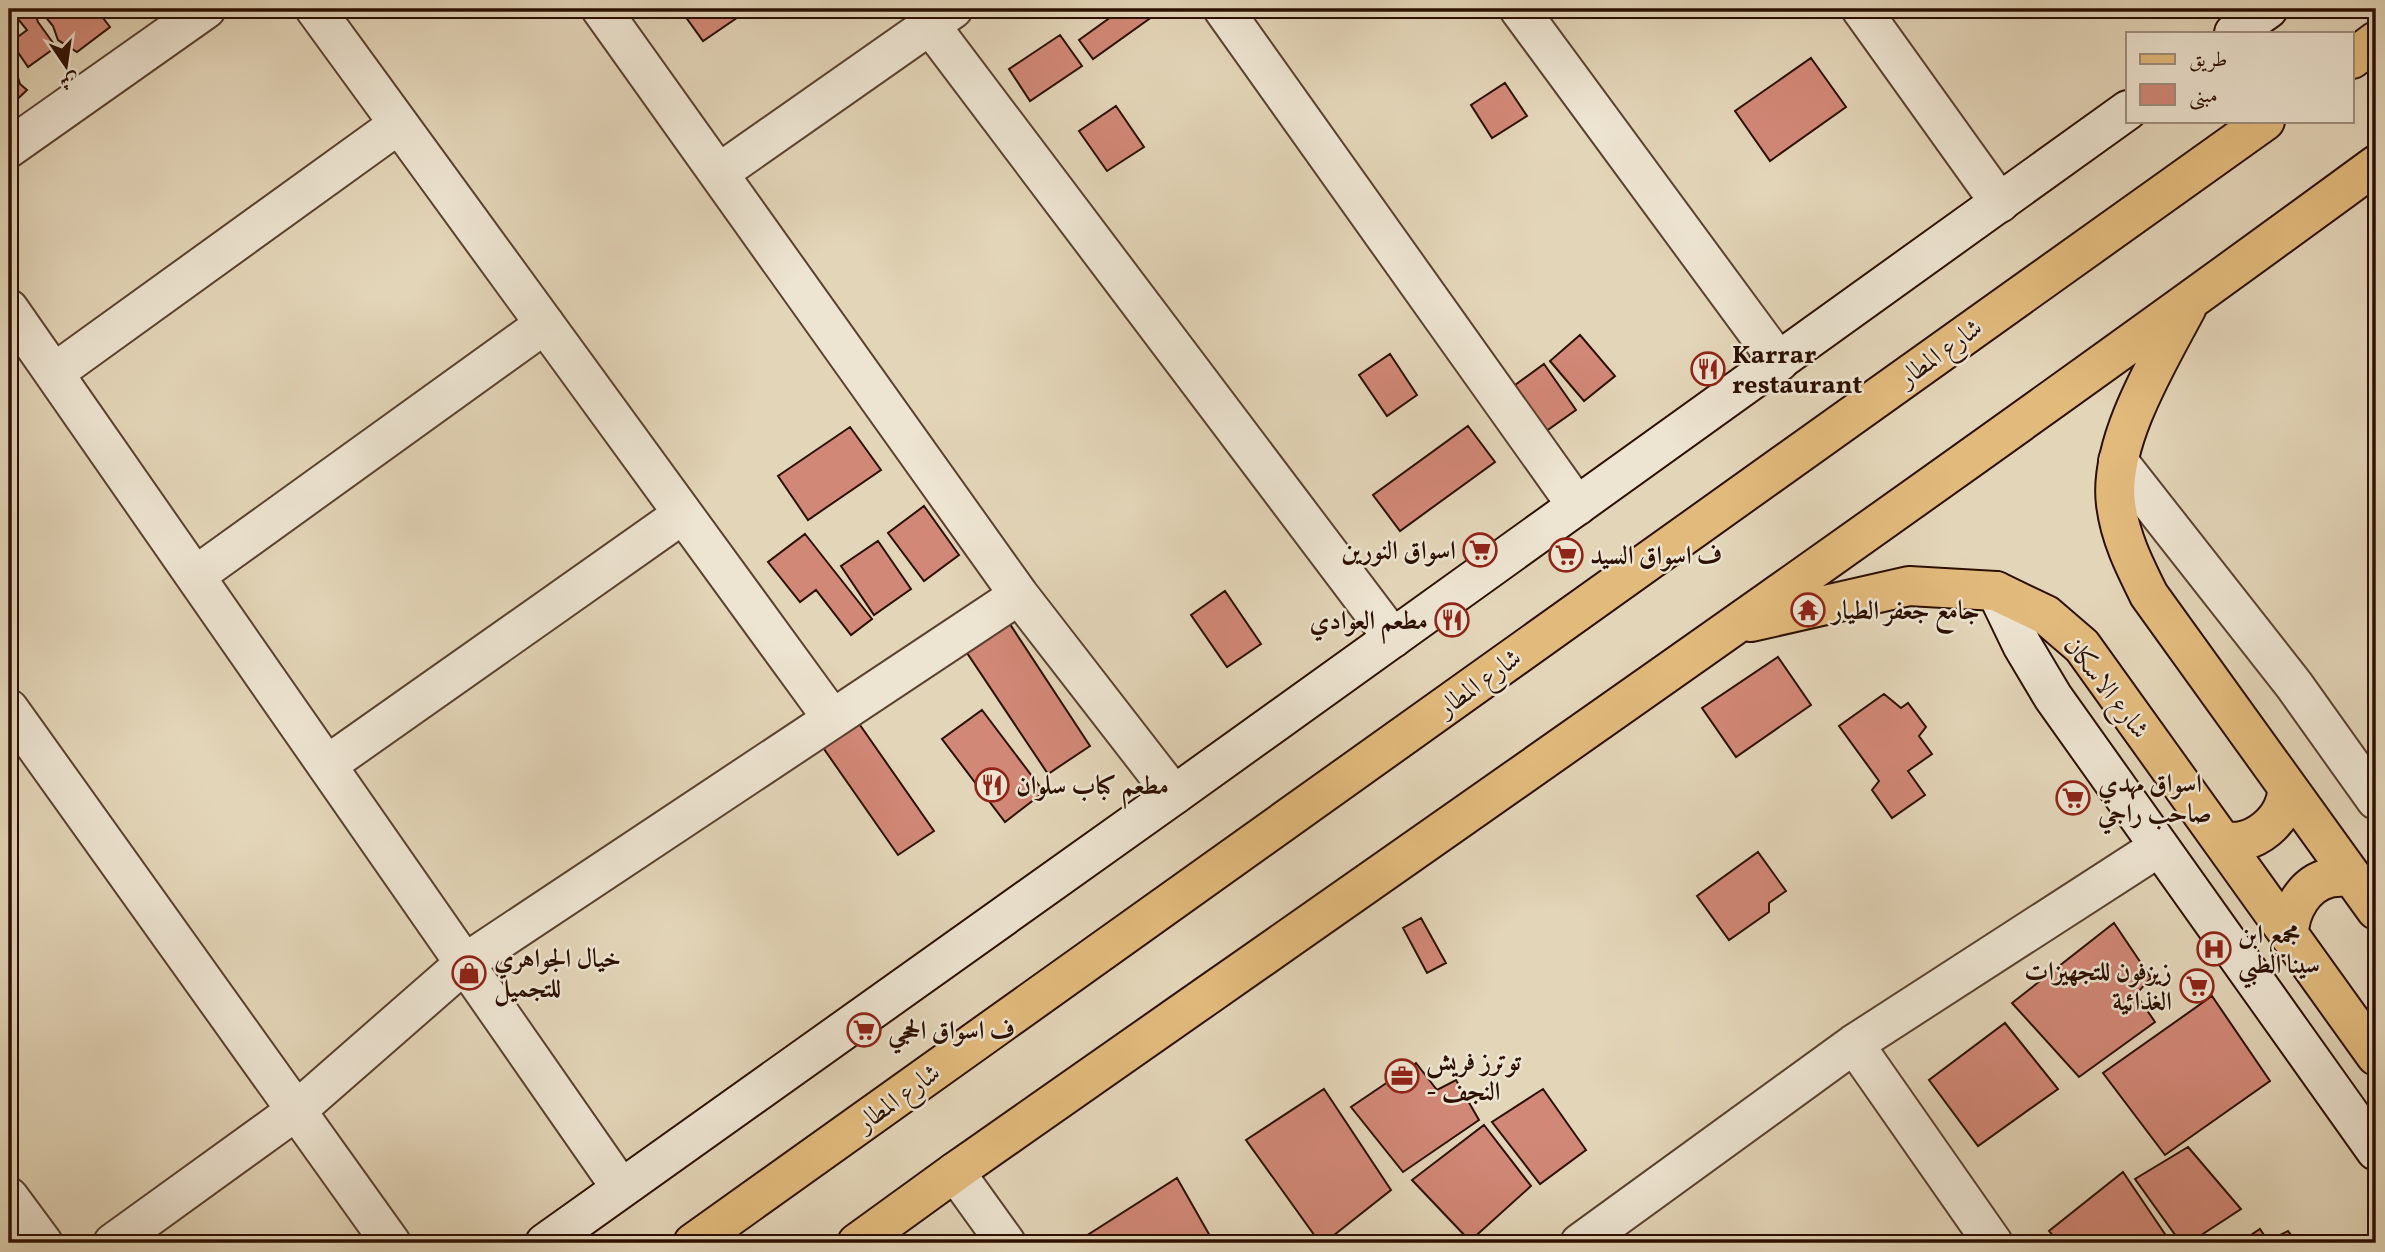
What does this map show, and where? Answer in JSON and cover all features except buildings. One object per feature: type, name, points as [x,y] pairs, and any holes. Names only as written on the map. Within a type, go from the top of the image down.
[{"type":"main road","points":[[2354,58],[2376,41]]},
{"type":"main road","name":"شارع المطار","points":[[693,1243],[2264,122]]},
{"type":"main road","points":[[858,1243],[955,1172],[1735,625],[2376,165]]},
{"type":"main road","points":[[2190,301],[2139,398],[2118,461],[2115,501],[2124,544],[2149,595],[2376,910]]},
{"type":"main road","name":"شارع الاسكان","points":[[1735,625],[1909,586],[1996,591],[2046,615],[2082,646],[2376,1056]]},
{"type":"main road","points":[[2221,841],[2247,840],[2266,830],[2280,814],[2287,787]]},
{"type":"main road","points":[[2289,935],[2289,923],[2296,904],[2310,888],[2328,878],[2352,877]]},
{"type":"street","points":[[9,148],[206,9]]},
{"type":"street","points":[[315,9],[832,718]]},
{"type":"street","points":[[601,9],[1019,595],[1174,795]]},
{"type":"street","points":[[1223,9],[1577,506]]},
{"type":"street","points":[[1519,9],[1779,362]]},
{"type":"street","points":[[1861,9],[2000,203]]},
{"type":"street","points":[[2235,32],[2268,9]]},
{"type":"street","points":[[719,173],[942,17],[1393,638]]},
{"type":"street","points":[[545,1243],[2126,111]]},
{"type":"street","points":[[54,373],[399,124]]},
{"type":"street","points":[[9,309],[621,1188]]},
{"type":"street","points":[[195,576],[545,324]]},
{"type":"street","points":[[2118,461],[2294,685],[2376,800]]},
{"type":"street","points":[[327,765],[683,514]]},
{"type":"street","points":[[1996,591],[2022,645],[2053,697],[2376,1151]]},
{"type":"street","points":[[113,1243],[297,1110],[465,963],[1019,595]]},
{"type":"street","points":[[10,712],[391,1243]]},
{"type":"street","points":[[1580,1243],[1854,1044],[2159,847]]},
{"type":"street","points":[[1854,1044],[1993,1243]]},
{"type":"street","points":[[955,1172],[1006,1243]]},
{"type":"street","points":[[9,1197],[43,1243]]},
{"type":"place","name":"Karrar restaurant","points":[[1708,369]]},
{"type":"place","name":"اسواق النورين","points":[[1480,550]]},
{"type":"place","name":"ف اسواق السيد","points":[[1566,555]]},
{"type":"place","name":"جامع جعفر الطيار","points":[[1808,610]]},
{"type":"place","name":"مطعم العوادي","points":[[1452,620]]},
{"type":"place","name":"مطعم كباب سلوان","points":[[992,785]]},
{"type":"place","name":"اسواق مهدي صاحب راجي","points":[[2073,798]]},
{"type":"place","name":"مجمع ابن سينا الطبي","points":[[2214,949]]},
{"type":"place","name":"خيال الجواهري للتجميل","points":[[469,973]]},
{"type":"place","name":"زيزفون للتجهيزات الغذائية","points":[[2197,986]]},
{"type":"place","name":"ف اسواق الحجي","points":[[864,1030]]},
{"type":"place","name":"توترز فريش - النجف","points":[[1402,1076]]}]
